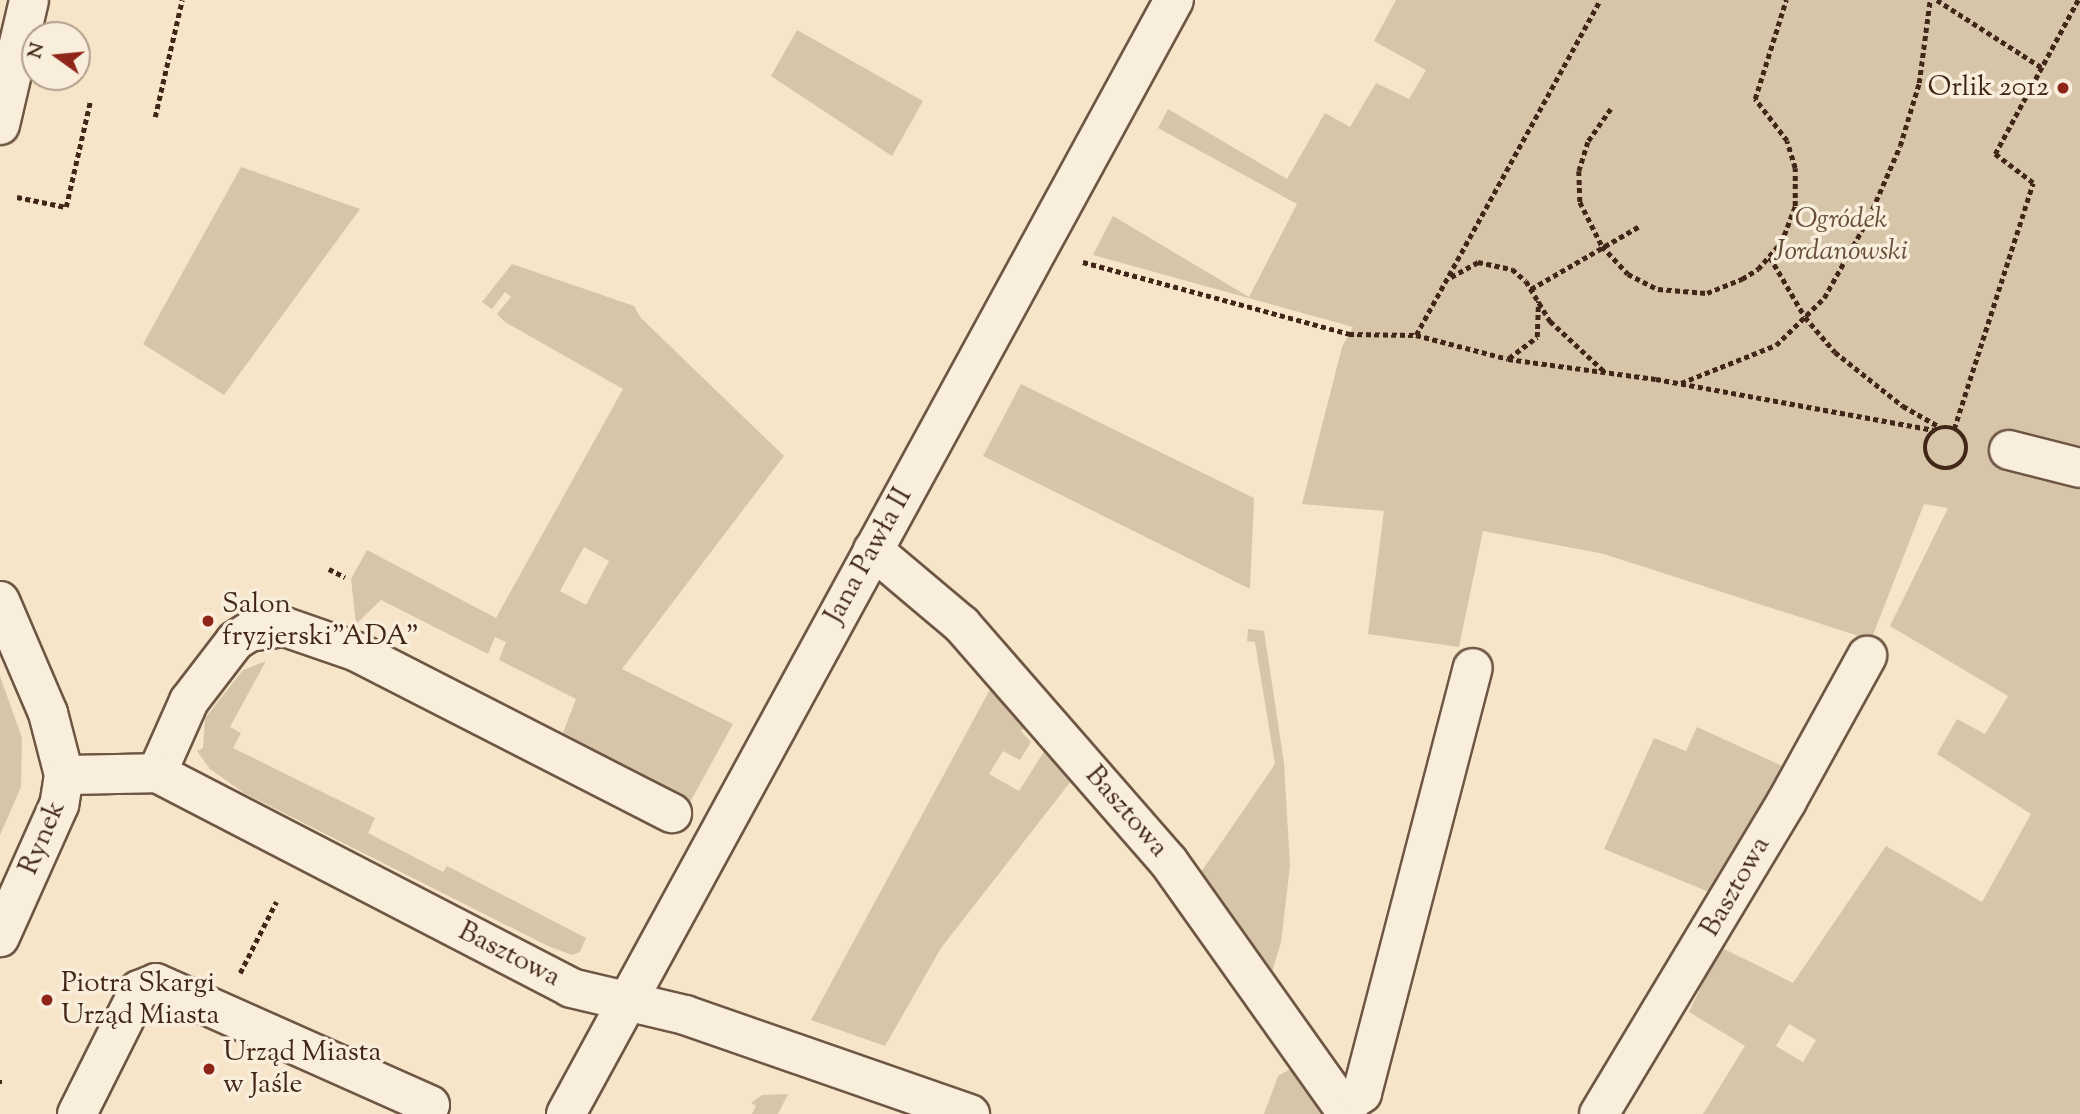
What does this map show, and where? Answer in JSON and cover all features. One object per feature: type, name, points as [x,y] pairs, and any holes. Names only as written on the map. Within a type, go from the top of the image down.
[{"type":"street","points":[[0,125],[29,0]]},
{"type":"street","name":"Jana Pawła II","points":[[566,1114],[1174,0]]},
{"type":"street","points":[[2009,450],[2080,468]]},
{"type":"street","name":"Basztowa","points":[[873,550],[962,625],[1168,861],[1345,1110],[1362,1093],[1474,668]]},
{"type":"street","points":[[0,601],[48,713],[64,775]]},
{"type":"street","points":[[157,773],[188,701],[235,641],[249,632],[285,628],[358,652],[672,813]]},
{"type":"street","name":"Basztowa","points":[[1599,1114],[1787,801],[1867,656]]},
{"type":"street","name":"Basztowa","points":[[64,775],[157,773],[571,988],[685,1015],[970,1114]]},
{"type":"street","name":"Rynek","points":[[0,937],[59,805],[64,775]]},
{"type":"street","points":[[77,1114],[139,990],[156,983],[430,1105]]},
{"type":"path","points":[[155,117],[182,0]]},
{"type":"path","points":[[1416,335],[1600,0]]},
{"type":"path","points":[[1611,109],[1592,135],[1579,171],[1580,202],[1602,246],[1640,282],[1688,293],[1730,286],[1770,257],[1792,216],[1795,168],[1782,131],[1755,99],[1787,0]]},
{"type":"path","points":[[1678,383],[1776,345],[1824,298],[1869,217],[1900,146],[1919,83],[1930,0]]},
{"type":"path","points":[[1937,0],[2041,67]]},
{"type":"path","points":[[1954,429],[2033,183],[1995,154],[2078,0]]},
{"type":"path","points":[[17,197],[66,207],[90,102]]},
{"type":"path","points":[[1531,289],[1638,227]]},
{"type":"path","points":[[1770,257],[1805,317],[1863,378],[1940,427],[1954,429],[1963,437],[1966,449],[1962,461],[1950,468],[1935,466],[1926,455],[1926,441],[1934,430],[1940,427]]},
{"type":"path","points":[[1079,261],[1349,334],[1416,335],[1508,359],[1678,383],[1934,430]]},
{"type":"path","points":[[1449,279],[1478,262],[1512,269],[1531,289],[1572,345],[1605,372]]},
{"type":"path","points":[[1508,359],[1537,337],[1538,300]]},
{"type":"path","points":[[329,569],[345,577]]},
{"type":"path","points":[[242,970],[276,902]]},
{"type":"green space","name":"Ogródek Jordanowski","points":[[1396,0],[2080,0],[2080,1114],[1703,1114],[1745,1046],[1689,1012],[1720,947],[1793,983],[1886,846],[1982,902],[2031,814],[1937,754],[1957,719],[1985,734],[2008,696],[1890,626],[1948,508],[1924,504],[1871,640],[1604,554],[1483,531],[1459,647],[1368,634],[1384,511],[1302,504],[1342,347],[1353,327],[1093,255],[1113,216],[1249,297],[1297,204],[1158,128],[1168,109],[1287,179],[1325,113],[1350,127],[1376,83],[1409,99],[1426,70],[1374,41]],"holes":[[[1789,1024],[1816,1040],[1803,1062],[1776,1046]]]},
{"type":"green space","points":[[797,30],[923,101],[892,156],[771,76]]},
{"type":"green space","points":[[241,167],[360,209],[224,395],[143,344]]},
{"type":"green space","points":[[512,264],[634,306],[641,318],[784,456],[622,669],[733,724],[689,804],[561,738],[576,699],[499,660],[506,642],[495,637],[488,654],[381,600],[356,624],[351,579],[367,550],[496,618],[623,389],[505,322],[497,314],[511,297],[505,292],[492,309],[482,302]],"holes":[[[584,547],[609,561],[586,605],[560,591]]]},
{"type":"green space","points":[[1021,384],[1254,498],[1250,589],[983,456]]},
{"type":"green space","points":[[1248,629],[1264,631],[1284,763],[1290,866],[1281,942],[1270,979],[1199,875],[1275,764],[1255,642],[1247,641]]},
{"type":"green space","points":[[266,661],[230,727],[241,733],[233,748],[375,818],[368,833],[443,872],[447,866],[586,938],[580,952],[572,955],[548,946],[244,793],[210,769],[197,751],[203,748],[205,718],[243,670]]},
{"type":"green space","points":[[0,676],[22,738],[21,787],[0,835]]},
{"type":"green space","points":[[994,682],[1029,724],[1021,731],[1031,742],[1020,760],[1003,751],[989,774],[1019,791],[1047,747],[1075,776],[941,948],[885,1046],[811,1020]]},
{"type":"green space","points":[[1697,727],[1789,769],[1719,896],[1604,849],[1654,738],[1686,751]]},
{"type":"green space","points":[[1292,1068],[1329,1114],[1264,1114],[1278,1076]]},
{"type":"green space","points":[[788,1094],[778,1114],[752,1114],[756,1106],[751,1103],[762,1095]]},
{"type":"place","name":"Orlik 2012","points":[[2063,88]]},
{"type":"place","name":"Salon fryzjerski\"ADA\"","points":[[208,621]]},
{"type":"place","name":"Piotra Skargi Urząd Miasta","points":[[47,1000]]},
{"type":"place","name":"Urząd Miasta w Jaśle","points":[[209,1069]]}]
